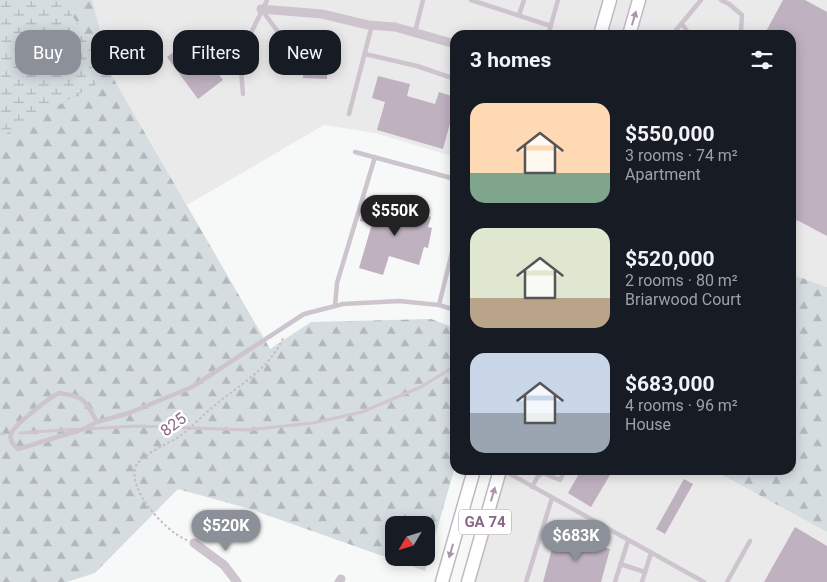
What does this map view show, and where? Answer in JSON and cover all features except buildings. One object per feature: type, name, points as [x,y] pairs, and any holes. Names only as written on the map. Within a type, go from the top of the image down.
[{"type":"main road","points":[[601,30],[610,0]]},
{"type":"main road","points":[[630,30],[639,0]]},
{"type":"main road","name":"GA 74","points":[[442,582],[473,475]]},
{"type":"main road","name":"GA 74","points":[[468,582],[500,475]]},
{"type":"street","points":[[261,9],[322,14],[372,25],[395,27],[450,42]]},
{"type":"street","points":[[194,543],[224,565],[238,582]]},
{"type":"lane","points":[[251,30],[267,0]]},
{"type":"lane","points":[[416,32],[423,0]]},
{"type":"lane","points":[[471,0],[551,26]]},
{"type":"lane","points":[[520,15],[524,0]]},
{"type":"lane","points":[[550,30],[558,0]]},
{"type":"lane","points":[[677,30],[701,0]]},
{"type":"lane","points":[[721,0],[742,15],[741,30]]},
{"type":"lane","points":[[261,9],[276,30]]},
{"type":"lane","points":[[682,24],[686,30]]},
{"type":"lane","points":[[349,114],[372,25]]},
{"type":"lane","points":[[365,54],[417,66],[450,77]]},
{"type":"lane","points":[[242,75],[243,94]]},
{"type":"lane","points":[[355,152],[450,178]]},
{"type":"lane","points":[[335,306],[337,283],[375,158]]},
{"type":"lane","points":[[439,305],[450,260]]},
{"type":"lane","points":[[97,422],[83,400],[76,395],[59,393],[45,402],[18,425],[12,431],[10,438],[11,442],[18,449],[84,429],[97,422],[130,413],[192,386],[304,314],[343,304],[399,301],[439,305],[450,308]]},
{"type":"lane","points":[[510,475],[704,582]]},
{"type":"lane","points":[[532,487],[540,475]]},
{"type":"lane","points":[[548,475],[560,480],[562,475]]},
{"type":"lane","points":[[526,582],[552,498]]},
{"type":"lane","points":[[615,582],[628,541]]},
{"type":"lane","points":[[727,582],[750,541]]},
{"type":"lane","points":[[642,582],[651,553]]},
{"type":"lane","points":[[620,564],[645,572]]},
{"type":"path","name":"825","points":[[194,543],[178,537],[167,528],[151,509],[136,486],[134,476],[137,465],[144,458],[180,435],[265,366],[279,347],[290,323]]},
{"type":"shaded area","points":[[62,0],[827,0],[827,287],[796,276],[796,30],[450,30],[450,156],[375,133],[324,125],[187,205],[111,75],[163,75],[163,30],[91,30],[91,44]]},
{"type":"shaded area","points":[[492,475],[722,475],[827,532],[827,582],[461,582]]},
{"type":"green space","points":[[0,0],[92,0],[100,30],[91,30],[91,75],[112,75],[270,349],[311,322],[431,319],[450,326],[450,475],[453,475],[435,536],[435,516],[385,516],[385,557],[250,509],[178,489],[95,573],[67,582],[0,582]]},
{"type":"green space","points":[[0,0],[62,0],[91,44],[91,75],[112,76],[0,137]]},
{"type":"green space","points":[[796,276],[827,287],[827,532],[722,475],[796,475]]},
{"type":"green space","points":[[411,566],[426,566],[425,571]]},
{"type":"waterway","points":[[86,429],[137,426],[248,430],[313,423],[362,412],[421,387],[450,369]]},
{"type":"waterway","points":[[20,433],[77,429]]}]
